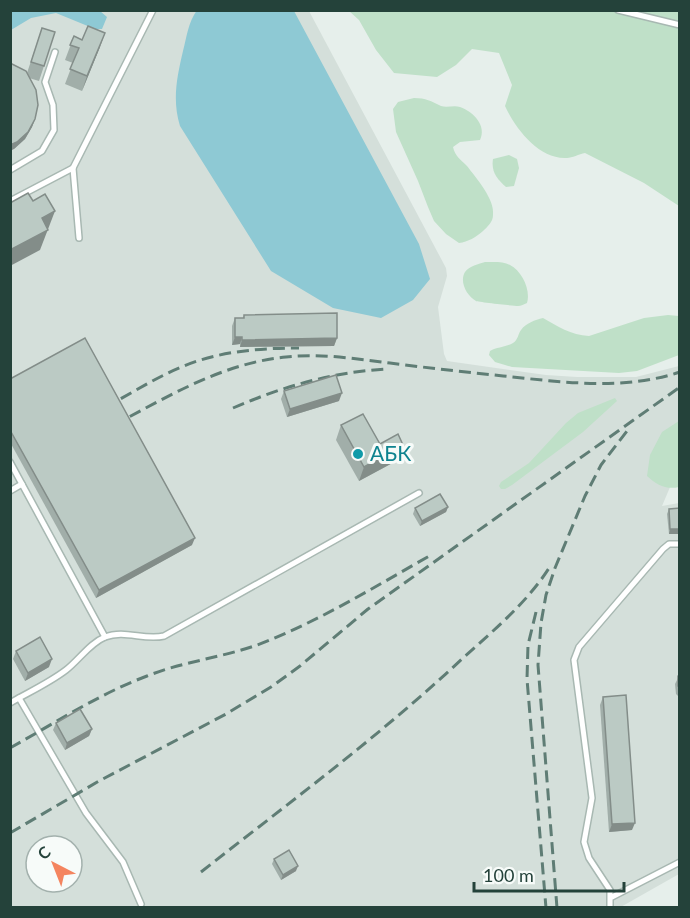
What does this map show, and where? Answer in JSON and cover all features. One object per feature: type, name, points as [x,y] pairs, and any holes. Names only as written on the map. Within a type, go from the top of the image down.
[{"type":"lane","points":[[79,238],[73,168],[153,10]]},
{"type":"lane","points":[[618,10],[643,13],[680,25]]},
{"type":"lane","points":[[10,170],[42,151],[54,130],[56,121],[45,81],[55,52]]},
{"type":"lane","points":[[10,201],[73,168]]},
{"type":"lane","points":[[10,462],[105,637]]},
{"type":"lane","points":[[10,491],[22,484]]},
{"type":"lane","points":[[10,703],[67,669],[105,637],[134,634],[153,639],[164,636],[419,493]]},
{"type":"lane","points":[[610,908],[612,897],[610,890],[589,858],[584,842],[592,798],[574,660],[579,647],[663,549],[669,544],[680,544]]},
{"type":"lane","points":[[19,698],[86,813],[123,862],[141,904]]},
{"type":"lane","points":[[612,897],[680,862]]},
{"type":"shaded area","points":[[10,11],[309,11],[446,268],[447,276],[438,307],[444,354],[447,361],[546,375],[577,377],[636,377],[679,366],[679,466],[662,506],[679,503],[679,874],[619,908],[11,907]]},
{"type":"green space","points":[[349,11],[679,11],[679,206],[644,183],[585,153],[569,158],[557,157],[547,154],[529,141],[515,124],[505,106],[512,85],[499,53],[472,49],[456,65],[437,77],[394,73],[376,50],[359,20]]},
{"type":"green space","points":[[414,98],[425,99],[443,107],[460,107],[470,112],[478,120],[482,130],[480,140],[460,142],[453,147],[484,189],[493,209],[493,217],[488,226],[466,242],[459,243],[446,234],[434,221],[396,132],[393,109],[398,102]]},
{"type":"green space","points":[[509,155],[517,159],[519,168],[514,186],[506,187],[495,175],[493,159]]},
{"type":"green space","points":[[485,262],[504,263],[514,268],[522,276],[527,287],[527,303],[518,306],[489,303],[476,301],[470,296],[463,284],[463,276],[467,270]]},
{"type":"green space","points":[[679,316],[679,355],[637,371],[619,373],[512,367],[495,362],[489,355],[490,351],[515,342],[525,325],[543,318],[570,332],[589,336],[644,318]]},
{"type":"green space","points":[[615,398],[617,401],[583,432],[512,485],[501,489],[499,486],[501,482],[529,463],[578,413]]},
{"type":"green space","points":[[679,421],[679,487],[666,487],[647,476],[650,455],[662,432]]},
{"type":"water","points":[[197,10],[294,11],[419,244],[430,279],[413,300],[381,318],[333,308],[271,271],[180,126],[176,107],[177,79],[188,30]]},
{"type":"water","points":[[11,11],[100,11],[107,17],[102,29],[95,29],[56,13],[31,18],[11,30]]},
{"type":"building","points":[[88,26],[105,33],[87,76],[70,69],[79,48],[70,45],[74,36],[82,40]]},
{"type":"building","points":[[42,28],[55,32],[44,66],[31,62]]},
{"type":"building","points":[[10,63],[26,71],[36,90],[38,105],[35,119],[28,132],[10,145]]},
{"type":"building","points":[[28,193],[33,201],[45,194],[55,211],[42,218],[48,230],[10,250],[10,203]]},
{"type":"building","points":[[337,313],[337,338],[242,340],[242,337],[235,337],[235,318],[244,318],[244,315]]},
{"type":"building","points":[[85,338],[195,538],[99,590],[10,430],[10,379]]},
{"type":"building","points":[[336,375],[342,393],[290,409],[284,391]]},
{"type":"building","points":[[363,414],[380,444],[398,434],[403,445],[364,467],[341,425]]},
{"type":"building","points":[[440,494],[448,507],[422,521],[415,508]]},
{"type":"building","points":[[680,508],[680,529],[670,529],[669,509]]},
{"type":"building","points":[[40,637],[52,659],[28,673],[16,651]]},
{"type":"building","points":[[680,674],[680,687],[678,676]]},
{"type":"building","points":[[626,695],[635,823],[612,824],[603,697]]},
{"type":"building","points":[[80,709],[92,729],[67,743],[56,723]]},
{"type":"building","points":[[289,850],[298,866],[283,875],[274,859]]},
{"type":"railway","points":[[105,407],[164,375],[198,361],[241,351],[299,348]]},
{"type":"railway","points":[[114,425],[197,382],[240,366],[286,357],[338,357],[525,378],[592,383],[637,381],[680,372]]},
{"type":"railway","points":[[233,408],[270,393],[327,377],[386,369]]},
{"type":"railway","points":[[10,833],[99,781],[226,714],[271,687],[300,666],[368,609],[680,387]]},
{"type":"railway","points":[[557,908],[538,665],[541,623],[546,595],[555,568],[585,496],[601,465],[627,431]]},
{"type":"railway","points":[[10,748],[94,700],[129,683],[177,666],[240,651],[291,631],[352,600],[431,555]]},
{"type":"railway","points":[[201,872],[335,768],[432,686],[510,614],[532,591],[551,565]]},
{"type":"railway","points":[[536,612],[528,645],[527,679],[546,908]]},
{"type":"place","name":"АБК","points":[[358,454]]}]
